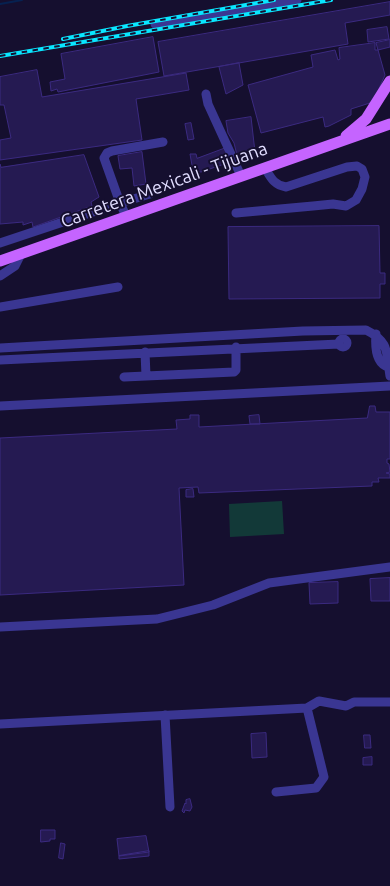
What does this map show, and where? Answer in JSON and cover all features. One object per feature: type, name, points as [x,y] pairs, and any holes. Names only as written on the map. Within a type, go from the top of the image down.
[{"type":"main road","name":"Carretera Mexicali - Tijuana","points":[[340,141],[366,118],[390,81]]},
{"type":"main road","name":"Carretera Mexicali - Tijuana","points":[[0,261],[390,124]]},
{"type":"lane","points":[[155,24],[297,0]]},
{"type":"lane","points":[[206,94],[208,104],[241,176]]},
{"type":"lane","points":[[126,216],[104,158],[107,153],[163,142]]},
{"type":"lane","points":[[236,213],[320,205],[346,206],[356,200],[366,177],[362,169],[357,166],[286,187],[278,185],[272,180],[266,168]]},
{"type":"lane","points":[[0,243],[150,194]]},
{"type":"lane","points":[[40,231],[46,246]]},
{"type":"lane","points":[[0,276],[15,266],[21,254]]},
{"type":"lane","points":[[0,307],[118,287]]},
{"type":"lane","points":[[0,348],[366,330],[376,334],[375,344],[379,360],[389,372]]},
{"type":"lane","points":[[0,360],[236,347],[339,344]]},
{"type":"lane","points":[[124,377],[234,372],[237,366],[236,347]]},
{"type":"lane","points":[[145,352],[146,376]]},
{"type":"lane","points":[[0,406],[390,386]]},
{"type":"lane","points":[[0,627],[157,619],[212,605],[269,583],[390,568]]},
{"type":"lane","points":[[0,724],[307,708],[319,701],[346,706],[354,702],[390,702]]},
{"type":"lane","points":[[276,792],[316,788],[324,777],[307,708]]},
{"type":"lane","points":[[165,715],[170,807]]},
{"type":"green space","points":[[282,501],[284,534],[230,537],[229,504]]},
{"type":"building","points":[[390,2],[390,15],[345,23],[348,44],[164,76],[158,42]]},
{"type":"building","points":[[387,27],[389,39],[368,42],[367,30]]},
{"type":"building","points":[[153,37],[159,72],[58,92],[57,89],[51,91],[50,82],[65,79],[61,54]]},
{"type":"building","points":[[390,40],[390,47],[378,50],[376,43]]},
{"type":"building","points":[[375,43],[375,50],[378,50],[385,75],[373,102],[351,109],[351,115],[329,126],[325,127],[323,117],[261,133],[248,85],[313,67],[311,55],[335,50],[338,60],[340,59],[339,48]]},
{"type":"building","points":[[239,63],[243,85],[226,94],[219,67]]},
{"type":"building","points":[[37,70],[42,97],[186,73],[189,90],[136,99],[142,140],[0,160],[0,140],[11,138],[4,105],[0,105],[0,77]]},
{"type":"building","points":[[251,117],[255,152],[238,159],[234,143],[228,133],[226,121]]},
{"type":"building","points":[[191,123],[194,139],[188,140],[185,124]]},
{"type":"building","points":[[226,148],[230,162],[201,172],[193,171],[190,154],[196,154],[197,158]]},
{"type":"building","points":[[142,152],[146,184],[134,186],[132,168],[120,169],[118,156]]},
{"type":"building","points":[[84,155],[99,197],[91,202],[92,206],[33,227],[32,222],[23,225],[23,222],[0,224],[0,164],[1,167]]},
{"type":"building","points":[[379,226],[380,273],[385,273],[385,284],[380,284],[380,298],[229,299],[228,227]]},
{"type":"building","points":[[370,406],[375,406],[376,412],[390,412],[390,459],[387,459],[387,463],[389,464],[390,472],[386,473],[390,474],[390,478],[378,478],[379,482],[372,482],[372,486],[199,493],[198,487],[179,488],[184,585],[0,595],[0,438],[177,429],[176,420],[190,419],[190,415],[199,415],[199,427],[367,418]]},
{"type":"building","points":[[259,415],[260,424],[250,424],[249,416]]},
{"type":"building","points":[[193,489],[194,497],[186,497],[186,490]]},
{"type":"building","points":[[390,578],[390,601],[371,601],[370,579]]},
{"type":"building","points":[[338,582],[338,603],[310,604],[309,583]]},
{"type":"building","points":[[266,733],[267,757],[252,758],[251,734]]},
{"type":"building","points":[[364,735],[370,735],[371,748],[365,748]]},
{"type":"building","points":[[372,757],[372,765],[363,765],[363,758]]},
{"type":"building","points":[[190,799],[192,807],[190,811],[185,810],[184,813],[182,811],[186,800]]},
{"type":"building","points":[[41,830],[55,830],[55,839],[41,842]]},
{"type":"building","points":[[146,836],[149,852],[119,856],[117,839]]},
{"type":"building","points":[[61,843],[65,844],[63,859],[59,858]]},
{"type":"building","points":[[149,851],[149,856],[119,859],[119,856]]},
{"type":"waterway","points":[[0,4],[22,0]]},
{"type":"railway","points":[[63,39],[274,0]]},
{"type":"railway","points":[[0,56],[331,0]]}]
